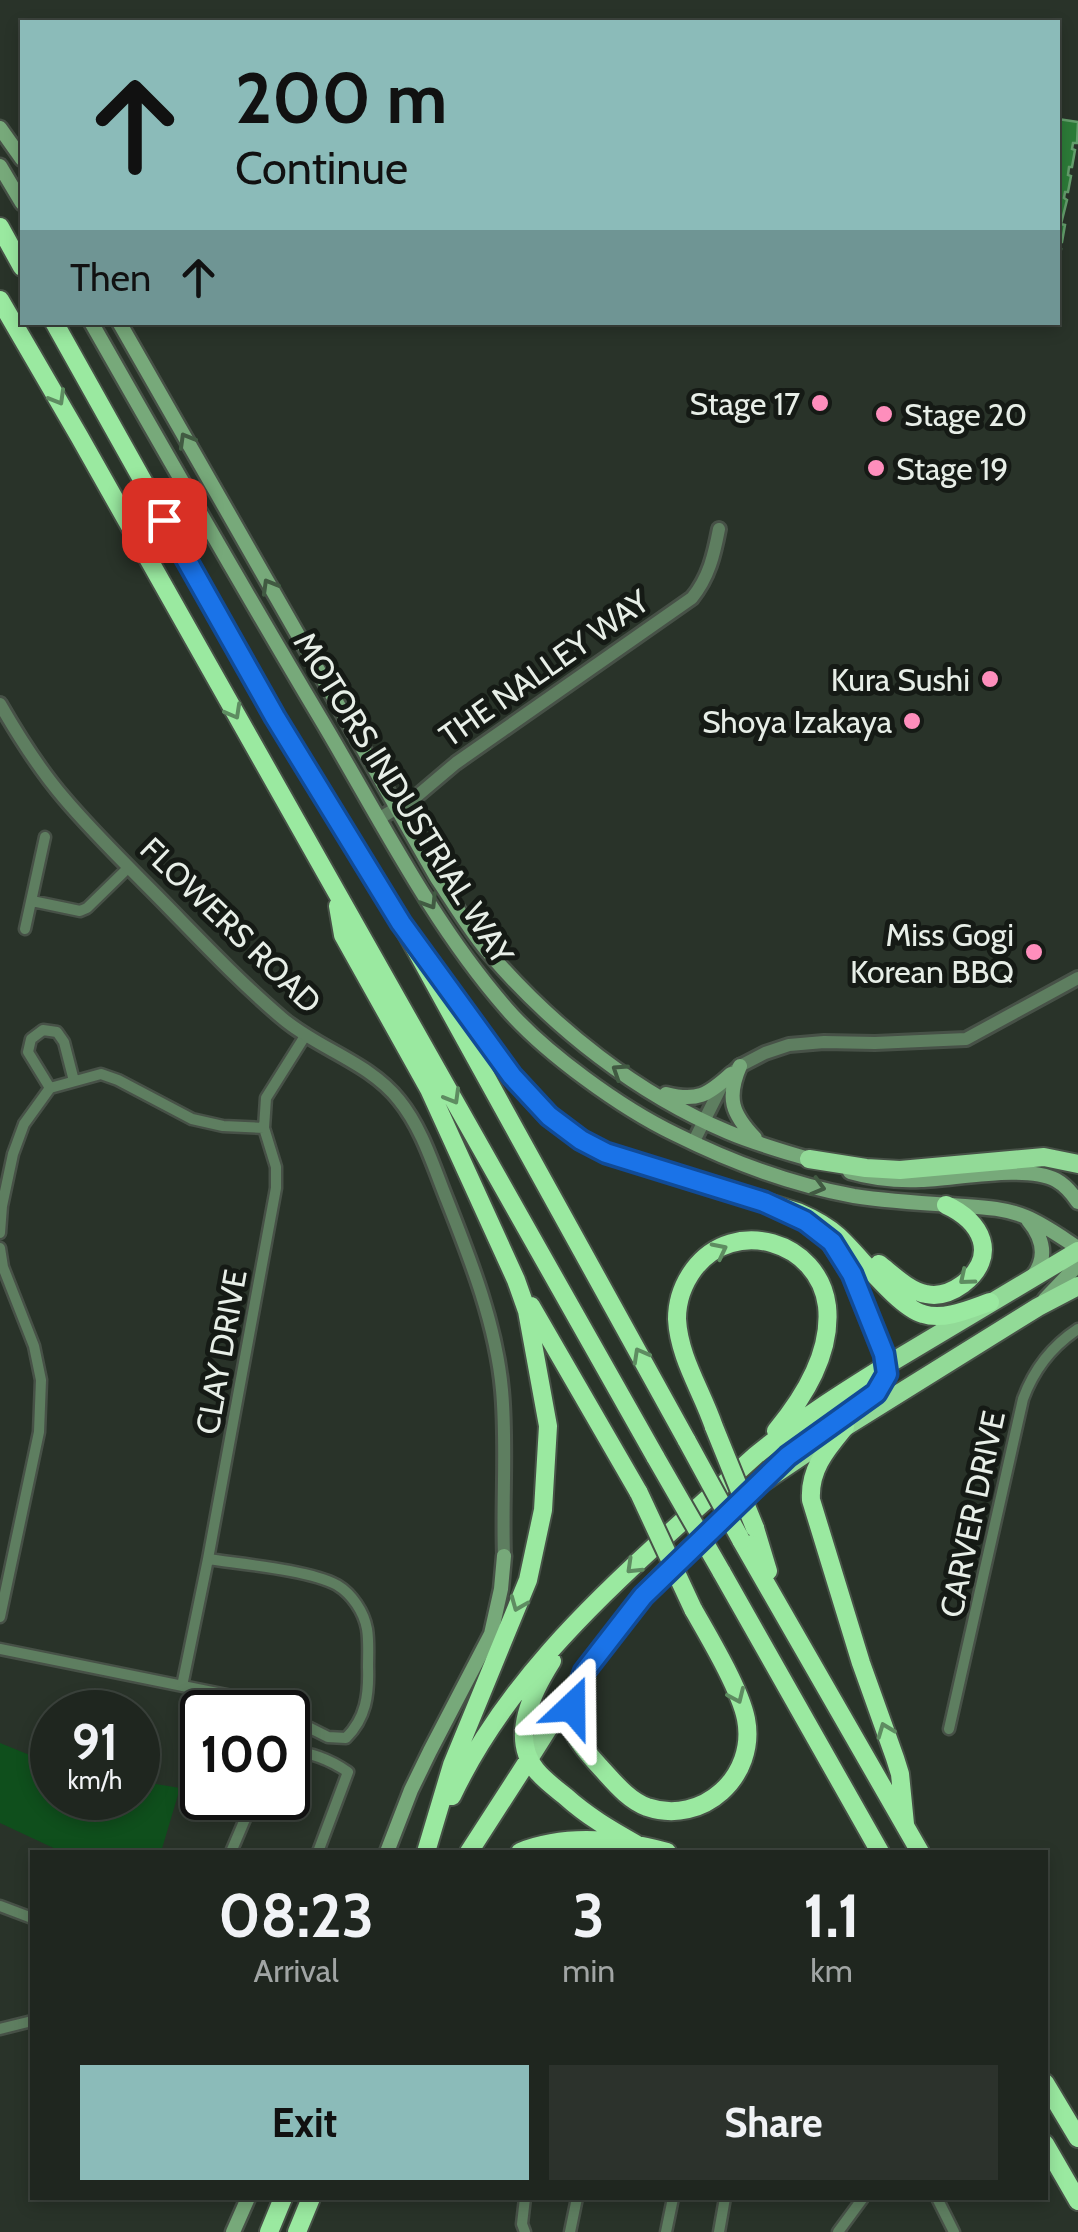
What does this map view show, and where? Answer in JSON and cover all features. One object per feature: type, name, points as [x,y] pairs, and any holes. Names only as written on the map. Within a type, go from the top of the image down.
[{"type":"highway","points":[[0,227],[20,263]]},
{"type":"highway","points":[[0,300],[879,1850]]},
{"type":"highway","points":[[56,325],[275,717],[401,923],[687,1441],[748,1534]]},
{"type":"highway","points":[[335,891],[343,935],[429,1089],[516,1280],[527,1311],[548,1426],[543,1510],[528,1580],[452,1765],[428,1850]]},
{"type":"highway","points":[[401,923],[512,1076],[549,1116],[606,1153],[798,1212],[925,1294],[942,1294],[958,1287],[982,1264],[982,1240],[976,1230],[962,1213],[946,1205]]},
{"type":"highway","points":[[809,1159],[900,1170],[1044,1158],[1078,1164]]},
{"type":"highway","points":[[469,1850],[584,1672],[643,1596],[788,1456],[876,1393],[884,1382],[887,1364],[852,1274],[832,1242],[805,1221],[764,1202]]},
{"type":"highway","points":[[836,1234],[902,1300],[925,1316],[948,1316],[990,1302]]},
{"type":"highway","points":[[758,1454],[804,1395],[826,1330],[826,1307],[817,1277],[806,1261],[780,1245],[759,1240],[725,1245],[698,1264],[682,1290],[678,1320],[683,1349],[714,1428],[748,1534],[778,1605],[919,1850]]},
{"type":"highway","points":[[428,1850],[463,1773],[525,1680],[638,1562],[758,1454],[820,1408],[1078,1250]]},
{"type":"highway","points":[[516,1280],[639,1494],[743,1708],[748,1735],[739,1771],[728,1786],[705,1804],[686,1810],[648,1807],[626,1794],[596,1763],[571,1725],[572,1707],[584,1672]]},
{"type":"highway","points":[[756,1487],[845,1427],[1078,1286]]},
{"type":"highway","points":[[845,1427],[817,1467],[811,1482],[811,1500],[900,1774],[906,1824]]},
{"type":"highway","points":[[570,1630],[528,1710],[524,1731],[529,1759],[574,1805],[636,1844]]},
{"type":"highway","points":[[526,1850],[569,1840],[636,1844],[659,1850]]},
{"type":"highway","points":[[1048,2089],[1078,2138]]},
{"type":"highway","points":[[1048,2149],[1078,2201]]},
{"type":"highway","points":[[269,2232],[283,2200]]},
{"type":"highway","points":[[296,2232],[310,2200]]},
{"type":"main road","points":[[0,128],[20,155]]},
{"type":"main road","points":[[0,166],[20,200]]},
{"type":"main road","name":"MOTORS INDUSTRIAL WAY","points":[[93,325],[249,598],[459,949],[508,1010],[547,1048],[612,1096],[671,1132],[772,1174],[830,1191],[882,1200],[998,1210],[1024,1216],[1078,1250]]},
{"type":"main road","name":"MOTORS INDUSTRIAL WAY","points":[[121,325],[437,878],[486,950],[525,993],[614,1069],[729,1132],[888,1180],[1043,1175],[1066,1187],[1078,1202]]},
{"type":"main road","points":[[652,1092],[686,1099],[702,1096],[736,1070]]},
{"type":"main road","points":[[736,1070],[732,1083],[733,1110],[759,1142]]},
{"type":"main road","points":[[1024,1216],[1042,1247],[1040,1268],[1032,1276]]},
{"type":"main road","points":[[1038,1307],[1078,1261]]},
{"type":"main road","name":"FLOWERS ROAD","points":[[388,1850],[411,1790],[492,1634],[504,1556]]},
{"type":"main road","points":[[233,2232],[247,2200]]},
{"type":"street","name":"THE NALLEY WAY","points":[[380,818],[417,796],[456,763],[692,598],[712,563],[719,529]]},
{"type":"street","name":"FLOWERS ROAD","points":[[0,704],[54,786],[130,867],[266,1004],[305,1036],[385,1084],[423,1139],[466,1249],[500,1370],[504,1556]]},
{"type":"street","points":[[25,929],[44,838]]},
{"type":"street","points":[[32,900],[80,911],[130,867]]},
{"type":"street","points":[[693,1142],[736,1070],[766,1053],[789,1045],[824,1042],[966,1039],[1078,978]]},
{"type":"street","points":[[50,1088],[28,1052],[31,1038],[42,1030],[56,1032],[64,1042],[74,1081]]},
{"type":"street","name":"CLAY DRIVE","points":[[182,1686],[276,1188],[276,1167],[264,1128],[266,1098],[305,1036]]},
{"type":"street","points":[[0,1233],[13,1154],[24,1124],[50,1088],[100,1074],[192,1120],[264,1128]]},
{"type":"street","points":[[0,1248],[2,1267],[34,1346],[41,1380],[39,1432],[0,1617]]},
{"type":"street","name":"CARVER DRIVE","points":[[949,1729],[1023,1399],[1047,1356],[1078,1329]]},
{"type":"street","points":[[208,1558],[295,1572],[336,1584],[361,1610],[367,1628],[368,1678],[360,1724],[346,1738],[328,1737],[310,1730]]},
{"type":"street","points":[[0,1649],[202,1690]]},
{"type":"street","points":[[310,1754],[348,1772],[319,1850]]},
{"type":"street","points":[[232,1850],[245,1820]]},
{"type":"street","points":[[0,1906],[30,1917]]},
{"type":"street","points":[[0,2029],[30,2022]]},
{"type":"street","points":[[525,2232],[522,2224],[526,2200]]},
{"type":"street","points":[[570,2232],[577,2200]]},
{"type":"street","points":[[666,2232],[673,2200]]},
{"type":"street","points":[[719,2232],[725,2200]]},
{"type":"street","points":[[838,2232],[862,2200]]},
{"type":"street","points":[[937,2200],[954,2232]]},
{"type":"shaded area","points":[[1060,119],[1078,122],[1064,198],[1067,200],[1061,224],[1065,225],[1060,242]]},
{"type":"shaded area","points":[[0,1743],[30,1755],[30,1820],[160,1820],[160,1785],[180,1788],[162,1850],[58,1850],[0,1823]]},
{"type":"place","name":"Stage 17","points":[[820,403]]},
{"type":"place","name":"Stage 20","points":[[884,414]]},
{"type":"place","name":"Stage 19","points":[[876,468]]},
{"type":"place","name":"Kura Sushi","points":[[990,679]]},
{"type":"place","name":"Shoya Izakaya","points":[[912,721]]},
{"type":"place","name":"Miss Gogi Korean BBQ","points":[[1034,952]]},
{"type":"route","points":[[164,520],[275,717],[401,923],[512,1076],[549,1116],[606,1153],[764,1202],[805,1221],[832,1242],[852,1274],[884,1354],[887,1374],[876,1393],[788,1456],[643,1596],[584,1672],[572,1707]]}]
